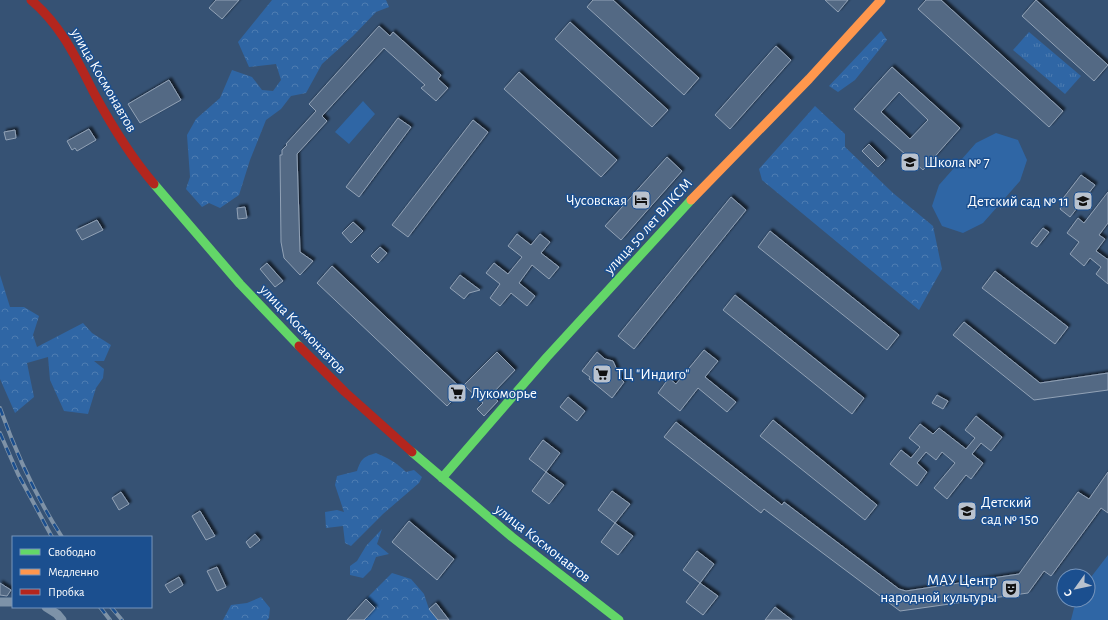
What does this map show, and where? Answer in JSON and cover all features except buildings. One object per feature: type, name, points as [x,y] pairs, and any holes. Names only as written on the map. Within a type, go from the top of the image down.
[{"type":"street","name":"улица 50 лет ВЛКСМ","points":[[442,478],[547,357],[704,186],[809,78],[881,0]]},
{"type":"street","name":"улица Космонавтов","points":[[35,2],[62,34],[111,122],[150,179],[200,238],[286,332],[330,377],[382,426],[442,478],[538,558],[619,620]]},
{"type":"street","points":[[0,602],[12,602]]},
{"type":"street","points":[[48,608],[57,614],[62,620]]},
{"type":"green space","points":[[272,0],[386,0],[389,7],[376,12],[353,36],[322,64],[306,93],[291,96],[281,109],[266,120],[250,160],[239,195],[220,208],[209,203],[202,207],[186,189],[190,177],[187,135],[196,119],[220,98],[232,70],[252,77],[262,90],[273,91],[281,80],[276,64],[249,67],[238,42]]},
{"type":"green space","points":[[881,31],[887,40],[855,80],[838,92],[829,86]]},
{"type":"green space","points":[[1029,32],[1081,76],[1065,94],[1013,50]]},
{"type":"green space","points":[[363,101],[375,114],[349,144],[335,132]]},
{"type":"green space","points":[[815,106],[845,134],[845,147],[893,193],[933,226],[942,269],[919,310],[762,180],[759,169]]},
{"type":"green space","points":[[996,133],[1018,140],[1027,160],[1020,181],[983,223],[963,233],[942,226],[932,206],[939,185],[976,143]]},
{"type":"green space","points":[[0,275],[10,307],[24,307],[39,316],[33,335],[37,347],[83,323],[92,333],[111,345],[104,361],[94,361],[104,369],[103,378],[96,388],[88,414],[64,411],[50,380],[48,357],[27,363],[34,397],[15,413],[0,379]]},
{"type":"green space","points":[[376,453],[392,461],[406,472],[414,470],[422,477],[419,483],[383,514],[351,546],[345,543],[343,526],[326,528],[325,512],[337,510],[344,512],[335,485],[337,476],[357,471],[363,459]]},
{"type":"green space","points":[[382,529],[377,544],[389,554],[376,557],[371,570],[363,578],[350,575],[350,566],[357,561],[366,546]]},
{"type":"green space","points":[[1108,555],[1108,620],[1071,620],[1074,608],[1096,608],[1096,571]]},
{"type":"green space","points":[[392,573],[411,579],[424,594],[429,609],[438,620],[364,620],[375,608],[366,599]]},
{"type":"green space","points":[[261,597],[270,608],[269,618],[267,620],[223,620],[231,605],[247,603]]},
{"type":"railway","points":[[0,408],[27,474],[61,536]]},
{"type":"railway","points":[[0,433],[18,474],[51,536]]},
{"type":"railway","points":[[101,608],[110,620]]},
{"type":"railway","points":[[112,608],[122,620]]},
{"type":"traffic: fast","points":[[154,184],[240,284],[299,346]]},
{"type":"traffic: fast","points":[[442,478],[547,357],[691,200]]},
{"type":"traffic: fast","points":[[412,452],[512,537],[619,620]]},
{"type":"traffic: slow","points":[[691,200],[809,79],[881,0]]},
{"type":"traffic: jam","points":[[31,0],[52,21],[60,32],[75,56],[115,130],[137,163],[154,184]]},
{"type":"traffic: jam","points":[[299,346],[345,392],[412,452]]},
{"type":"place","name":"Школа № 7","points":[[910,162]]},
{"type":"place","name":"Чусовская","points":[[641,200]]},
{"type":"place","name":"Детский сад № 11","points":[[1083,201]]},
{"type":"place","name":"ТЦ \"Индиго\"","points":[[602,374]]},
{"type":"place","name":"Лукоморье","points":[[457,393]]},
{"type":"place","name":"Детский сад № 150","points":[[967,511]]},
{"type":"place","name":"МАУ Центр народной культуры","points":[[1011,589]]}]
